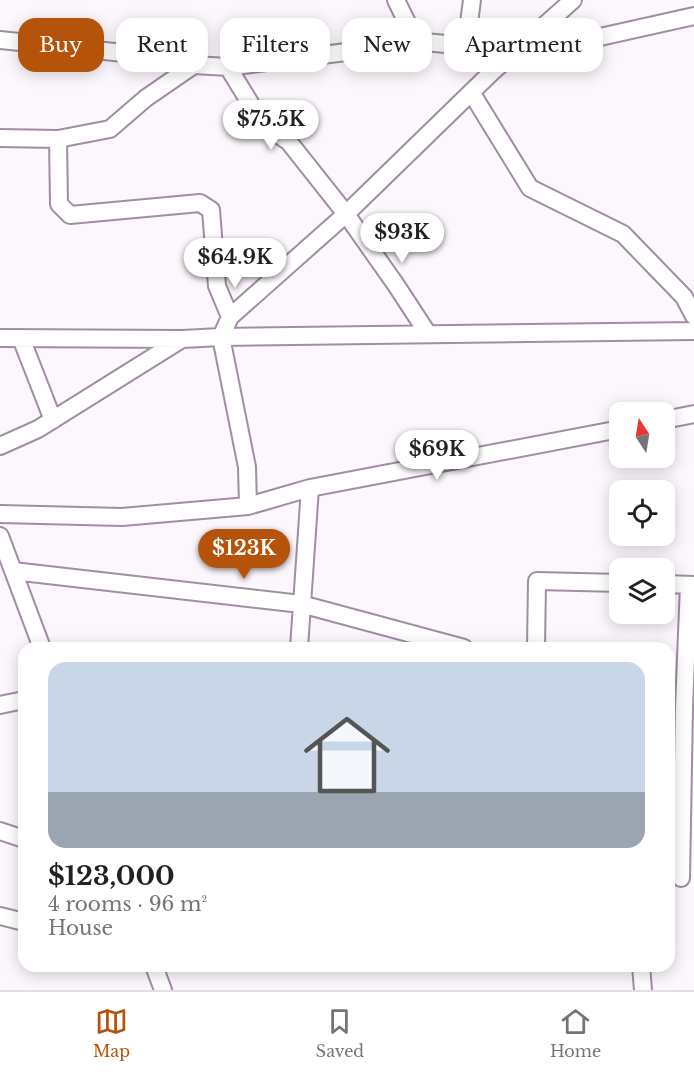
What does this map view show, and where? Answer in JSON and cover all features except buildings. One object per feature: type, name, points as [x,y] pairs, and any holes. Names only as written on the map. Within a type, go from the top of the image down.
[{"type":"street","points":[[396,0],[405,18]]},
{"type":"street","points":[[470,18],[472,0]]},
{"type":"street","points":[[553,18],[573,0]]},
{"type":"street","points":[[603,36],[694,16]]},
{"type":"street","points":[[0,40],[116,52]]},
{"type":"street","points":[[0,138],[58,139],[110,129],[146,98],[184,72]]},
{"type":"street","points":[[231,72],[263,124],[289,142],[346,214],[428,334]]},
{"type":"street","points":[[248,506],[247,467],[221,337],[230,316],[346,214],[492,72]]},
{"type":"street","points":[[471,92],[530,188],[623,234],[684,297],[694,316]]},
{"type":"street","points":[[58,139],[59,204],[70,215],[200,203],[211,210],[217,286],[230,316]]},
{"type":"street","points":[[0,338],[182,339],[694,331]]},
{"type":"street","points":[[21,338],[53,420]]},
{"type":"street","points":[[0,446],[38,429],[182,339]]},
{"type":"street","points":[[675,418],[694,414]]},
{"type":"street","points":[[0,514],[122,517],[248,506],[310,488],[609,431]]},
{"type":"street","points":[[299,642],[310,488]]},
{"type":"street","points":[[0,536],[40,642]]},
{"type":"street","points":[[13,572],[301,604],[442,642]]},
{"type":"street","points":[[536,642],[537,581],[609,583]]},
{"type":"street","points":[[675,584],[692,585],[689,707],[676,724],[681,878]]},
{"type":"street","points":[[0,705],[18,701]]},
{"type":"street","points":[[0,831],[18,837]]},
{"type":"street","points":[[0,916],[18,920]]},
{"type":"street","points":[[156,972],[164,990]]},
{"type":"street","points":[[642,972],[643,990]]}]
